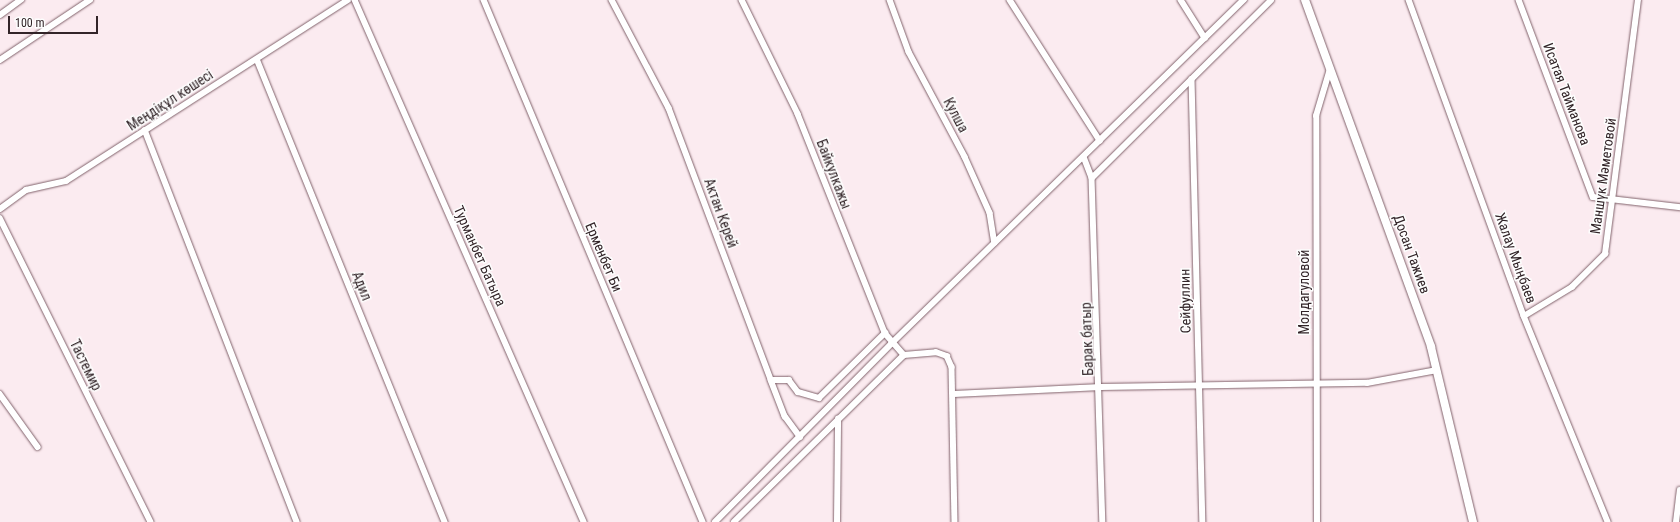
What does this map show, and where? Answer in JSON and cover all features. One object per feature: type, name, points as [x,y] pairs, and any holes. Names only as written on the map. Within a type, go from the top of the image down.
[{"type":"street","points":[[1,15],[21,0]]},
{"type":"street","points":[[0,60],[90,0]]},
{"type":"street","name":"Меңдіқұл көшесі","points":[[0,209],[26,190],[66,181],[348,0]]},
{"type":"street","name":"Турманбет Батыра","points":[[355,0],[584,522]]},
{"type":"street","name":"Ерменбет Би","points":[[484,0],[704,522]]},
{"type":"street","name":"Актан Керей","points":[[612,0],[669,108],[770,380],[785,416],[800,437]]},
{"type":"street","name":"Байкулкажы","points":[[742,0],[798,114],[885,333],[892,344],[904,355]]},
{"type":"street","name":"Кулша","points":[[890,0],[910,52],[965,157],[990,213],[995,244]]},
{"type":"street","points":[[1010,0],[1100,141]]},
{"type":"street","points":[[1181,0],[1205,38]]},
{"type":"street","points":[[715,522],[892,344],[1244,0]]},
{"type":"street","points":[[1092,178],[1271,0]]},
{"type":"street","name":"Досан Тажиев","points":[[1305,0],[1331,65],[1437,370],[1473,522]]},
{"type":"street","name":"Жалау Мыңбаев","points":[[1409,0],[1524,316],[1608,522]]},
{"type":"street","name":"Исатая Тайманова","points":[[1518,0],[1593,197],[1612,199]]},
{"type":"street","name":"Маншүк Мәметовой","points":[[1524,316],[1572,287],[1605,254],[1638,0]]},
{"type":"street","name":"Адил","points":[[257,58],[445,522]]},
{"type":"street","name":"Молдагуловой","points":[[1317,522],[1316,116],[1331,65]]},
{"type":"street","name":"Сейфуллин","points":[[1192,79],[1203,522]]},
{"type":"street","points":[[145,130],[297,522]]},
{"type":"street","name":"Барак батыр","points":[[1084,157],[1092,178],[1101,387],[1103,522]]},
{"type":"street","points":[[1612,199],[1680,207]]},
{"type":"street","name":"Тастемир","points":[[0,218],[151,522]]},
{"type":"street","points":[[770,380],[789,380],[798,392],[819,398],[885,333]]},
{"type":"street","points":[[734,522],[904,355],[936,352],[947,356],[951,363],[954,394],[955,522]]},
{"type":"street","points":[[954,394],[1101,387],[1367,383],[1437,370]]},
{"type":"street","points":[[0,394],[38,447]]},
{"type":"street","points":[[837,522],[838,419]]},
{"type":"street","points":[[1676,522],[1680,490]]}]
